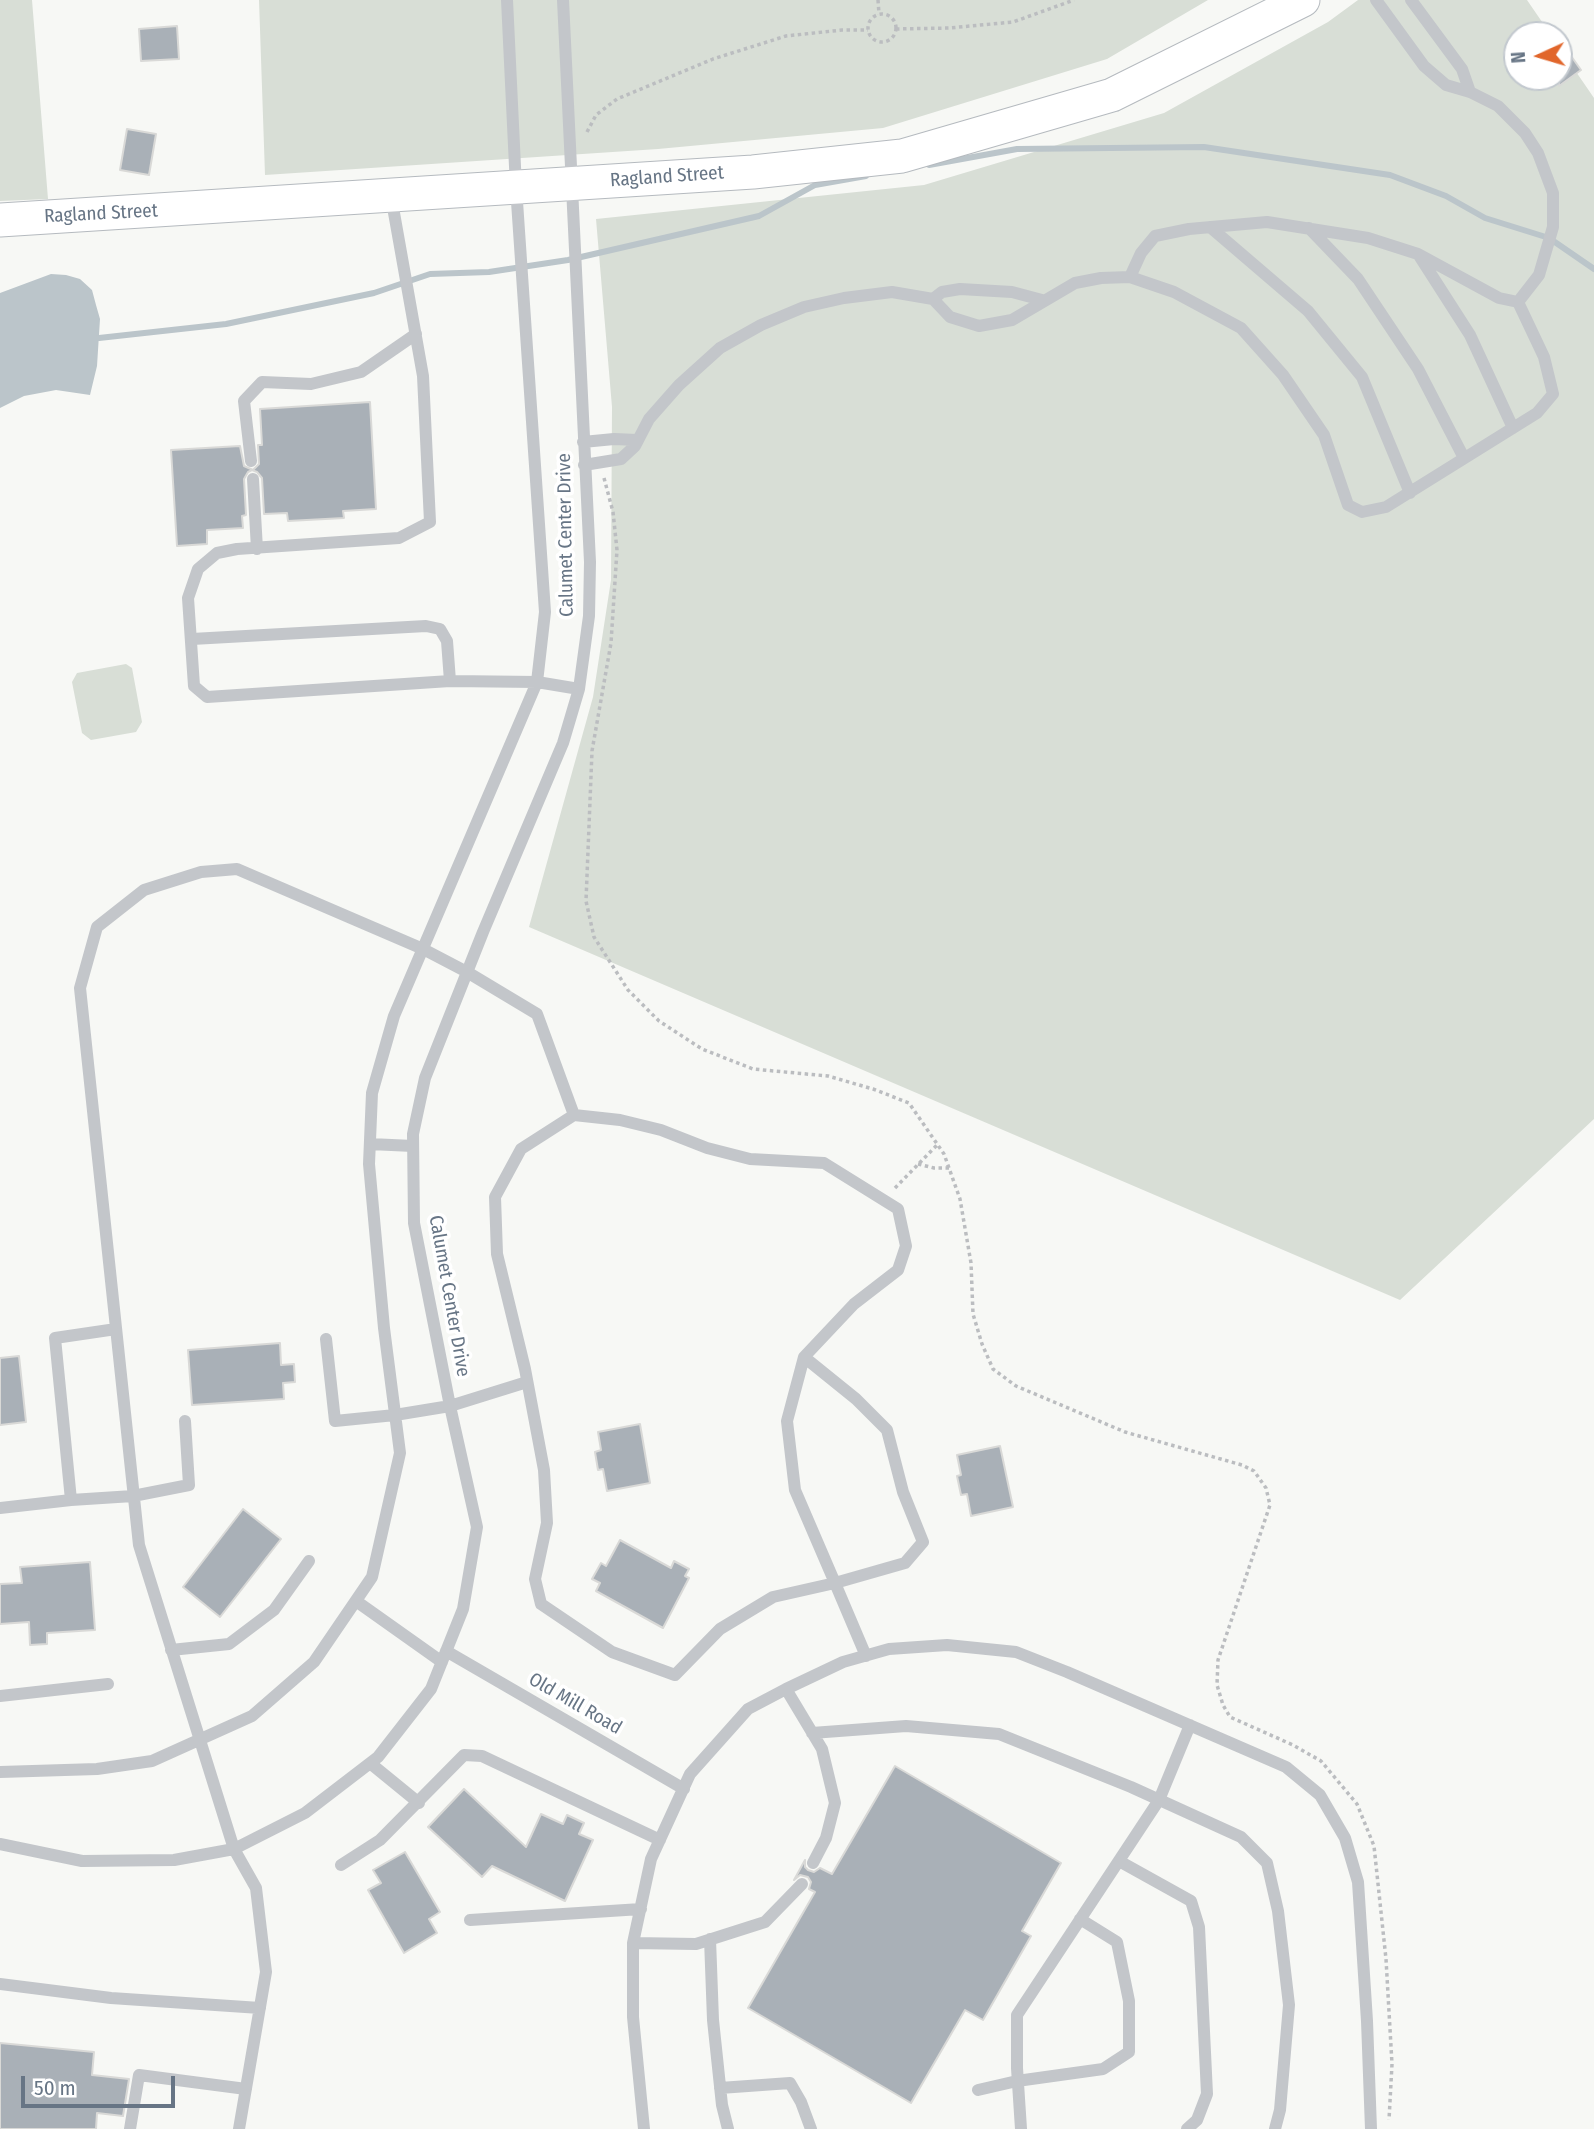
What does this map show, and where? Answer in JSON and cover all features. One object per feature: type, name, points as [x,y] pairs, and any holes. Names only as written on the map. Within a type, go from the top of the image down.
[{"type":"street","name":"Ragland Street","points":[[0,220],[753,172],[902,156],[1112,95],[1303,0]]},
{"type":"lane","name":"Calumet Center Drive","points":[[0,1772],[97,1769],[152,1761],[252,1716],[314,1662],[372,1577],[400,1453],[369,1164],[372,1093],[394,1016],[537,682],[545,612],[516,187],[507,0]]},
{"type":"lane","name":"Calumet Center Drive","points":[[0,1844],[82,1861],[174,1860],[234,1849],[305,1813],[378,1757],[431,1689],[463,1609],[477,1527],[414,1223],[413,1134],[425,1078],[563,743],[579,689],[589,616],[590,562],[563,0]]},
{"type":"lane","points":[[1376,0],[1424,66],[1446,85],[1470,92],[1498,106],[1525,133],[1538,153],[1552,193],[1553,227],[1539,275],[1518,302]]},
{"type":"lane","points":[[1411,0],[1461,69],[1470,92]]},
{"type":"lane","points":[[391,195],[423,376],[430,522],[399,538],[237,549],[217,553],[198,569],[188,598],[194,686],[207,697],[450,681],[537,682],[579,689]]},
{"type":"lane","points":[[1130,277],[1141,253],[1155,236],[1189,229],[1267,222],[1368,239],[1418,254],[1499,298],[1518,302]]},
{"type":"lane","points":[[1210,227],[1308,311],[1362,377],[1409,493]]},
{"type":"lane","points":[[1309,228],[1358,279],[1418,369],[1465,458]]},
{"type":"lane","points":[[1418,254],[1470,335],[1513,428]]},
{"type":"lane","points":[[584,465],[621,459],[635,446],[649,419],[679,385],[720,348],[761,325],[804,307],[844,298],[892,292],[933,299],[950,317],[979,326],[1012,320],[1075,283],[1101,278],[1130,277],[1174,292],[1241,328],[1283,375],[1324,435],[1348,505],[1362,512],[1386,507],[1409,493],[1537,413],[1553,394],[1545,357],[1518,302]]},
{"type":"lane","points":[[933,299],[942,292],[960,289],[1012,292],[1042,300]]},
{"type":"lane","points":[[251,461],[244,401],[262,382],[311,384],[361,372],[415,334]]},
{"type":"lane","points":[[583,442],[637,440]]},
{"type":"lane","points":[[253,479],[257,549]]},
{"type":"lane","points":[[192,639],[426,626],[440,629],[447,641],[450,681]]},
{"type":"lane","points":[[239,2129],[266,1972],[256,1888],[234,1849],[139,1545],[80,988],[97,928],[144,890],[201,872],[237,869],[423,949],[537,1014],[574,1115]]},
{"type":"lane","points":[[804,1357],[856,1399],[887,1430],[903,1492],[923,1542],[905,1563],[835,1583],[773,1597],[720,1629],[675,1675],[612,1652],[541,1604],[535,1579],[547,1522],[544,1470],[497,1254],[495,1197],[521,1149],[574,1115],[620,1120],[651,1127],[707,1148],[750,1159],[824,1163],[898,1209],[906,1246],[898,1270],[854,1304],[804,1357],[787,1421],[795,1490],[835,1583],[866,1656]]},
{"type":"lane","points":[[370,1144],[413,1146]]},
{"type":"lane","points":[[72,1500],[55,1338],[116,1329]]},
{"type":"lane","points":[[326,1339],[335,1421],[396,1416],[450,1406],[527,1382]]},
{"type":"lane","points":[[0,1508],[133,1496],[189,1485],[185,1421]]},
{"type":"lane","points":[[172,1650],[229,1644],[274,1610],[309,1561]]},
{"type":"lane","name":"Old Mill Road","points":[[356,1601],[444,1657],[684,1789]]},
{"type":"lane","points":[[644,2129],[633,2017],[633,1943],[651,1859],[690,1774],[748,1709],[786,1689],[844,1662],[889,1649],[947,1645],[1016,1652],[1067,1672],[1286,1767],[1320,1795],[1345,1838],[1358,1882],[1371,2129]]},
{"type":"lane","points":[[0,1696],[108,1684]]},
{"type":"lane","points":[[786,1689],[822,1749],[835,1803],[826,1838],[813,1863]]},
{"type":"lane","points":[[1021,2129],[1017,2081],[1017,2015],[1159,1800],[1190,1725]]},
{"type":"lane","points":[[813,1733],[906,1726],[999,1734],[1241,1837],[1267,1863],[1279,1911],[1289,2005],[1280,2110],[1275,2129]]},
{"type":"lane","points":[[341,1865],[380,1840],[464,1755],[482,1756],[660,1840]]},
{"type":"lane","points":[[370,1763],[418,1803]]},
{"type":"lane","points":[[1119,1861],[1191,1901],[1199,1927],[1207,2094],[1197,2120],[1187,2129]]},
{"type":"lane","points":[[633,1943],[696,1944],[765,1922],[802,1884]]},
{"type":"lane","points":[[470,1920],[641,1909]]},
{"type":"lane","points":[[978,2090],[1017,2081],[1103,2069],[1129,2052],[1129,2001],[1117,1942],[1080,1919]]},
{"type":"lane","points":[[710,1939],[713,2020],[720,2088],[728,2129]]},
{"type":"lane","points":[[0,1984],[111,1998],[260,2008]]},
{"type":"lane","points":[[130,2129],[139,2075],[246,2089]]},
{"type":"lane","points":[[720,2088],[790,2083],[801,2102],[811,2129]]},
{"type":"path","points":[[877,0],[879,14]]},
{"type":"path","points":[[896,29],[949,28],[1013,22],[1074,0]]},
{"type":"path","points":[[879,14],[891,18],[896,29],[893,38],[885,43],[872,39],[868,30],[872,18],[879,14]]},
{"type":"path","points":[[586,139],[596,115],[617,99],[713,59],[786,36],[868,30]]},
{"type":"path","points":[[604,477],[613,512],[617,550],[611,643],[592,751],[586,901],[594,937],[636,998],[659,1021],[702,1049],[753,1069],[828,1076],[908,1103],[937,1145],[960,1199],[971,1263],[973,1314],[993,1369],[1016,1386],[1125,1432],[1242,1465],[1254,1471],[1266,1488],[1270,1505],[1218,1660],[1217,1685],[1230,1717],[1293,1745],[1321,1761],[1357,1804],[1374,1846],[1386,1959],[1392,2064],[1388,2129]]},
{"type":"path","points":[[885,1200],[937,1145]]},
{"type":"path","points":[[918,1164],[949,1168]]},
{"type":"shaded area","points":[[0,0],[32,0],[48,199],[0,201]]},
{"type":"shaded area","points":[[259,0],[1208,0],[1107,59],[883,128],[658,149],[265,175]]},
{"type":"shaded area","points":[[1358,0],[1527,0],[1541,21],[1503,21],[1503,91],[1573,91],[1573,67],[1594,98],[1594,1119],[1400,1300],[529,927],[593,697],[611,580],[612,407],[596,219],[924,185],[1164,113],[1328,22]]},
{"type":"shaded area","points":[[51,274],[80,279],[92,290],[100,319],[97,366],[90,395],[56,390],[24,396],[0,408],[0,293]]},
{"type":"shaded area","points":[[126,664],[132,668],[142,722],[136,732],[91,740],[82,733],[72,682],[77,673]]},
{"type":"building","points":[[177,26],[179,59],[141,61],[139,29]]},
{"type":"building","points":[[1573,59],[1581,70],[1573,76]]},
{"type":"building","points":[[127,129],[156,134],[149,175],[120,170]]},
{"type":"building","points":[[370,402],[376,509],[343,511],[344,518],[288,521],[287,513],[264,514],[262,478],[252,470],[244,479],[246,515],[242,516],[243,528],[207,530],[207,544],[177,546],[171,450],[240,446],[244,466],[253,470],[259,464],[258,445],[262,445],[260,409]]},
{"type":"building","points":[[280,1343],[281,1365],[294,1364],[295,1382],[283,1383],[284,1399],[192,1405],[188,1350]]},
{"type":"building","points":[[19,1356],[26,1422],[0,1425],[0,1358]]},
{"type":"building","points":[[640,1424],[650,1483],[607,1491],[603,1469],[598,1470],[595,1452],[601,1450],[598,1432]]},
{"type":"building","points":[[1000,1446],[1013,1507],[971,1516],[967,1494],[961,1495],[957,1455]]},
{"type":"building","points":[[243,1509],[281,1539],[220,1617],[183,1587]]},
{"type":"building","points":[[620,1540],[671,1568],[674,1561],[689,1569],[685,1576],[689,1578],[663,1628],[596,1591],[600,1583],[592,1579],[601,1563],[606,1566]]},
{"type":"building","points":[[90,1562],[95,1630],[47,1633],[47,1644],[30,1645],[29,1622],[0,1624],[0,1584],[22,1583],[20,1567]]},
{"type":"building","points":[[895,1766],[1061,1863],[1022,1931],[1031,1936],[983,2020],[965,2010],[911,2103],[748,2008],[815,1892],[809,1889],[811,1882],[808,1877],[800,1875],[794,1880],[805,1860],[808,1870],[814,1872],[820,1868],[832,1874]]},
{"type":"building","points":[[464,1789],[526,1847],[541,1814],[563,1824],[567,1815],[584,1823],[579,1834],[593,1840],[565,1901],[492,1866],[482,1877],[428,1827]]},
{"type":"building","points":[[405,1852],[440,1912],[429,1919],[437,1933],[404,1953],[368,1890],[381,1883],[373,1870]]},
{"type":"building","points":[[0,2043],[94,2052],[92,2075],[129,2079],[123,2116],[97,2113],[96,2129],[0,2129]]},
{"type":"waterway","points":[[929,165],[1017,149],[1204,147],[1390,175],[1446,196],[1485,218],[1549,238],[1594,269]]},
{"type":"waterway","points":[[99,338],[226,324],[374,293],[430,274],[489,272],[568,260],[759,216],[815,185],[866,176]]}]
